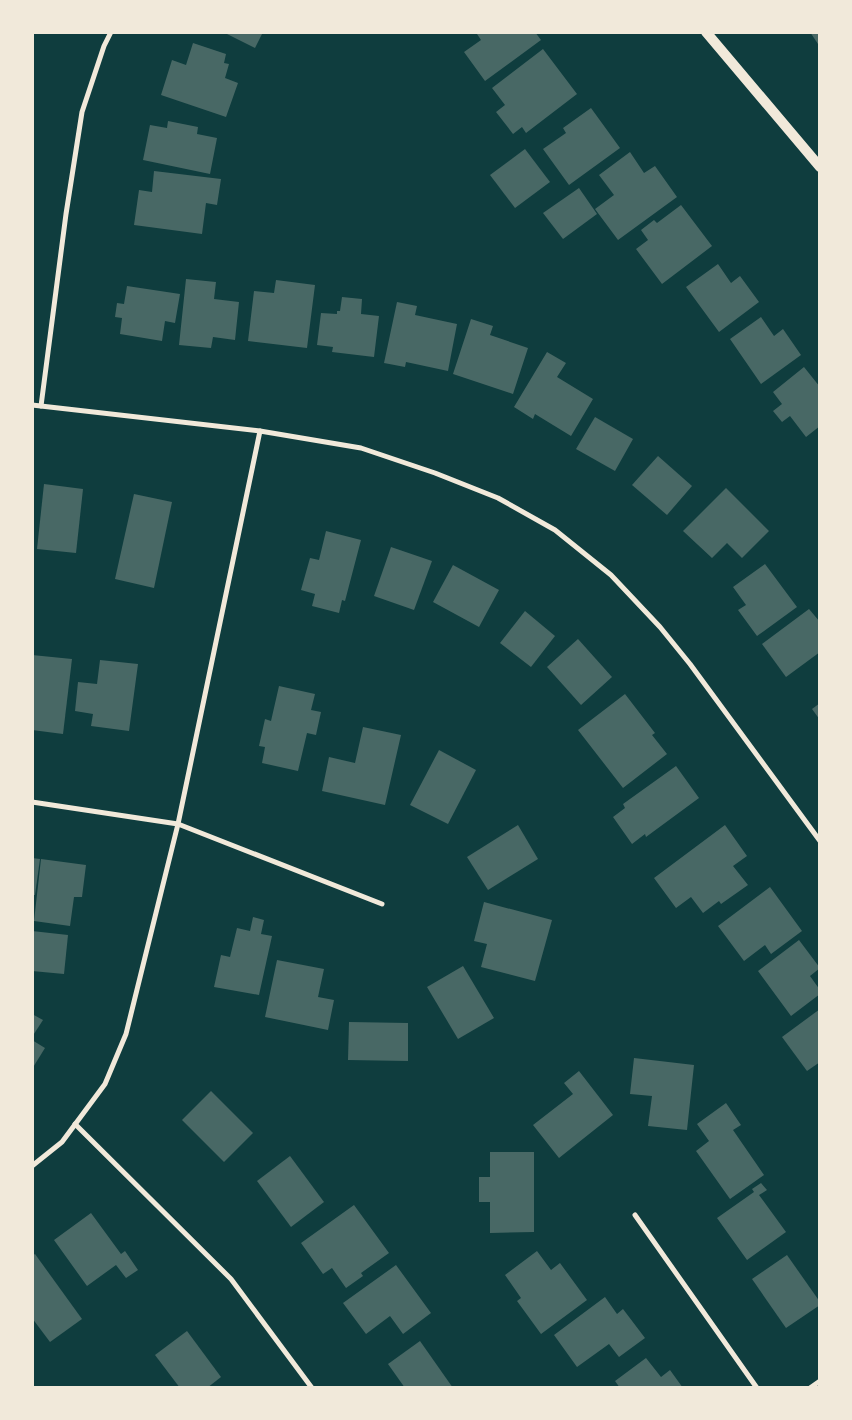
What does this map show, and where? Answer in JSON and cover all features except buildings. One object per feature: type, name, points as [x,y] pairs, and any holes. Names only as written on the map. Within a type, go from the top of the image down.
[{"type":"main road","points":[[706,32],[820,167]]},
{"type":"street","points":[[41,406],[66,214],[82,112],[110,32]]},
{"type":"street","points":[[32,405],[260,431],[361,448],[434,473],[498,498],[555,530],[611,575],[660,627],[690,664],[820,841]]},
{"type":"street","points":[[32,1166],[62,1142],[105,1084],[126,1034],[178,824],[260,431]]},
{"type":"street","points":[[32,802],[178,824],[382,904]]},
{"type":"street","points":[[75,1124],[231,1279],[312,1388]]},
{"type":"street","points":[[635,1215],[757,1388]]},
{"type":"street","points":[[810,1388],[820,1381]]}]
